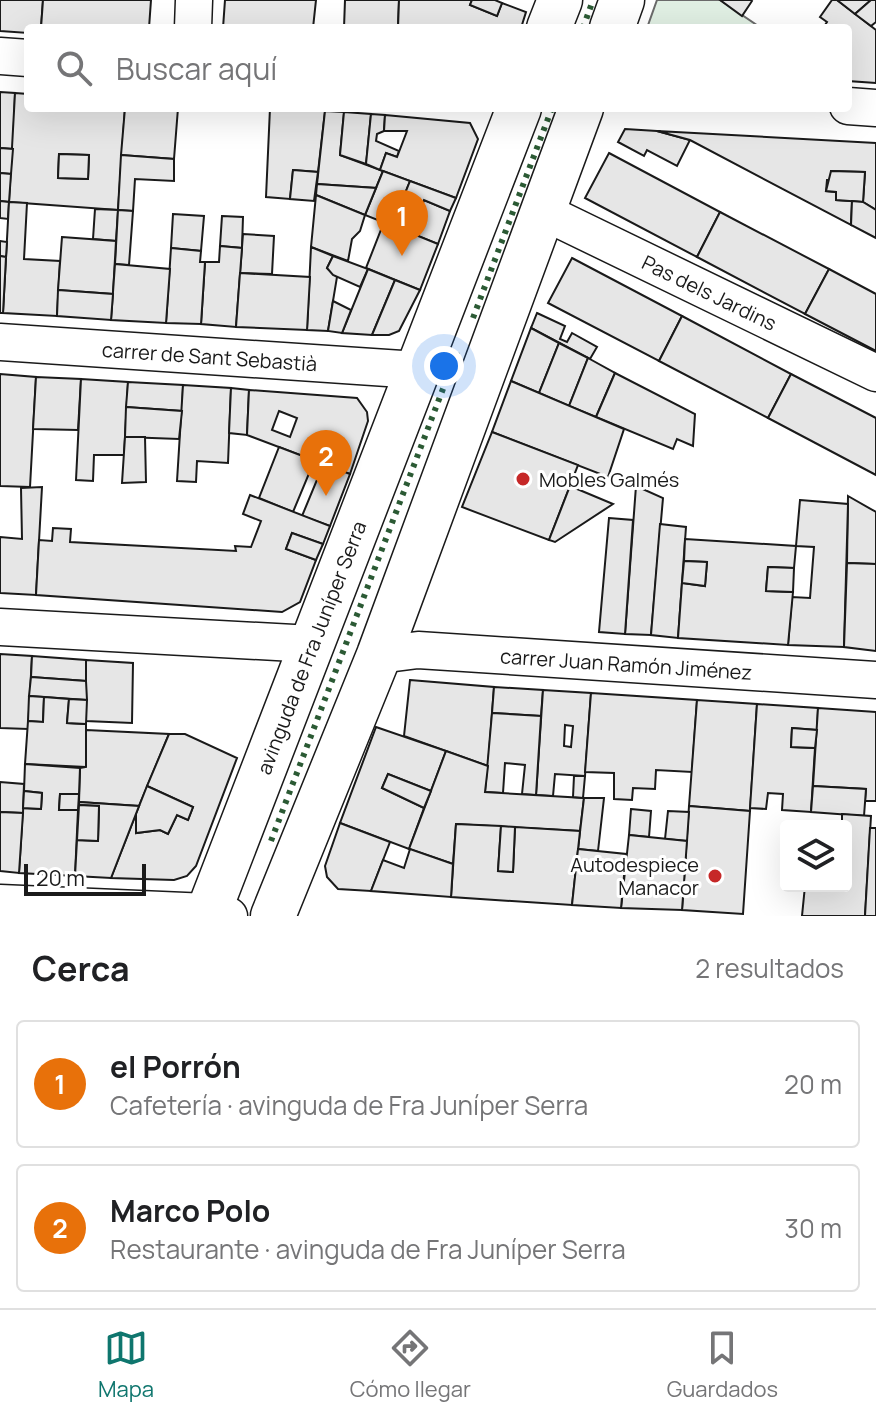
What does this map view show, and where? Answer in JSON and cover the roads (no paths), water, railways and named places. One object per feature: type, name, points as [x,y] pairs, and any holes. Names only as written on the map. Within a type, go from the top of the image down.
[{"type":"main road","points":[[551,24],[560,0]]},
{"type":"main road","points":[[613,24],[622,0]]},
{"type":"main road","name":"avinguda de Fra Juníper Serra","points":[[215,915],[312,644],[517,112]]},
{"type":"main road","points":[[273,916],[379,655],[580,112]]},
{"type":"street","points":[[193,24],[194,0]]},
{"type":"street","points":[[0,56],[24,58]]},
{"type":"street","points":[[852,106],[876,108]]},
{"type":"street","name":"Pas dels Jardins","points":[[544,212],[876,373]]},
{"type":"street","name":"carrer de Sant Sebastià","points":[[0,342],[417,370]]},
{"type":"street","points":[[0,627],[312,644]]},
{"type":"street","name":"carrer Juan Ramón Jiménez","points":[[379,655],[418,650],[876,680]]},
{"type":"street","points":[[0,903],[215,915]]},
{"type":"place","name":"el Porrón","points":[[402,256]]},
{"type":"place","name":"Mobles Galmés","points":[[523,479]]},
{"type":"place","name":"Marco Polo","points":[[326,496]]},
{"type":"place","name":"Autodespiece Manacor","points":[[715,876]]}]
